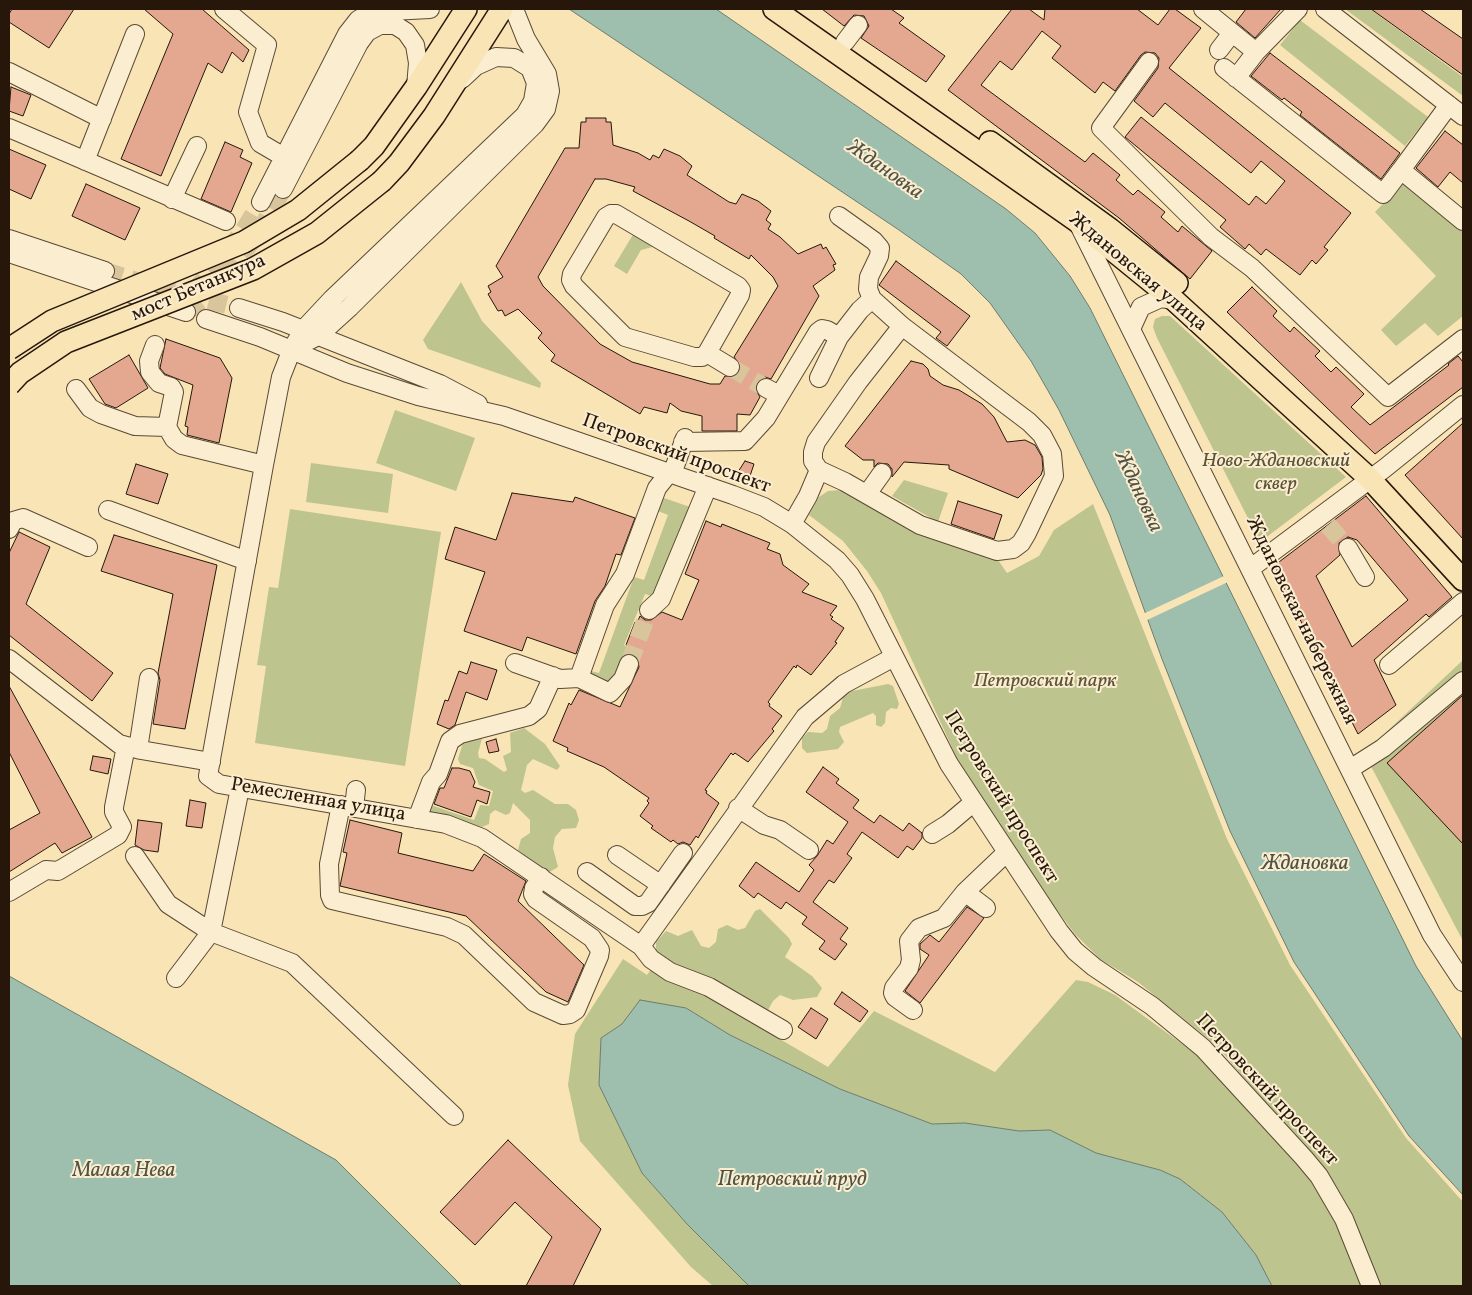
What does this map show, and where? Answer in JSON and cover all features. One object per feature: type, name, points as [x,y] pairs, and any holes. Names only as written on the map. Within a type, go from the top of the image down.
[{"type":"main road","points":[[416,88],[466,9]]},
{"type":"main road","points":[[452,87],[502,9]]},
{"type":"main road","name":"Ждановская улица","points":[[774,9],[1078,222],[1174,300],[1375,476],[1463,580]]},
{"type":"main road","name":"Ждановская улица","points":[[799,9],[851,33],[1110,229],[1179,285],[1463,563]]},
{"type":"main road","name":"мост Бетанкура","points":[[9,384],[20,373],[66,342],[253,269],[317,233],[382,181],[419,136],[452,87]]},
{"type":"main road","name":"мост Бетанкура","points":[[9,349],[52,321],[244,242],[298,210],[360,160],[374,146],[416,88]]},
{"type":"street","points":[[224,9],[266,45],[248,112],[260,143],[284,158]]},
{"type":"street","points":[[261,202],[347,34],[358,20],[371,12],[430,9]]},
{"type":"street","points":[[311,333],[535,124],[546,108],[550,91],[547,74],[526,38],[514,9]]},
{"type":"street","points":[[1203,9],[1256,52]]},
{"type":"street","points":[[1298,9],[1256,52],[1230,73],[1383,194],[1401,170],[1456,110],[1325,9]]},
{"type":"street","points":[[283,189],[359,43],[367,32],[380,25],[395,25],[406,32],[415,45],[418,63],[416,88]]},
{"type":"street","points":[[1219,50],[1232,33]]},
{"type":"street","points":[[85,161],[135,34]]},
{"type":"street","points":[[311,333],[332,299],[524,115],[533,102],[536,83],[530,68],[514,58],[496,57],[476,66],[452,87]]},
{"type":"street","points":[[1149,62],[1101,128],[1211,237],[1252,268],[1388,397],[1463,339]]},
{"type":"street","points":[[9,72],[102,119]]},
{"type":"street","points":[[9,128],[226,221]]},
{"type":"street","points":[[172,199],[197,146]]},
{"type":"street","points":[[1401,170],[1463,221]]},
{"type":"street","points":[[610,214],[616,214],[738,286],[741,290],[740,296],[707,353],[702,357],[694,357],[625,337],[574,286],[571,280],[572,274],[606,217],[610,214]]},
{"type":"street","points":[[839,216],[874,241],[880,248],[879,256],[869,277],[868,289],[872,299],[902,326],[1029,422],[1042,435],[1052,454],[1054,476],[1027,533],[1021,543],[1006,551],[997,551],[920,525],[867,494],[819,470],[813,461],[816,442],[858,382],[902,326]]},
{"type":"street","name":"Ждановская набережная","points":[[1078,222],[1432,935],[1463,982]]},
{"type":"street","points":[[9,240],[105,271]]},
{"type":"street","points":[[9,253],[186,312]]},
{"type":"street","points":[[1131,329],[1141,307],[1161,298],[1174,300]]},
{"type":"street","points":[[819,378],[839,337],[860,310],[872,299]]},
{"type":"street","name":"Петровский проспект","points":[[239,308],[311,333],[440,384],[504,416]]},
{"type":"street","name":"Петровский проспект","points":[[206,319],[292,349],[333,368],[418,396],[504,416],[764,507],[792,524],[837,560],[850,575],[936,741],[1059,931],[1075,951],[1094,967],[1152,1006],[1203,1048],[1304,1158],[1331,1194],[1344,1219],[1371,1286]]},
{"type":"street","points":[[579,678],[605,605],[626,574],[657,488],[670,474],[684,440],[745,441],[766,418],[772,391],[818,332],[822,329],[827,330],[839,337]]},
{"type":"street","name":"Ремесленная улица","points":[[311,333],[292,349],[281,377],[208,776],[219,784],[446,824],[482,838],[641,946],[651,959],[670,972],[709,987],[783,1030]]},
{"type":"street","points":[[155,345],[149,361],[150,372],[159,383],[171,387],[174,392],[167,427],[174,439],[182,445],[264,465]]},
{"type":"street","points":[[707,353],[730,367]]},
{"type":"street","points":[[76,389],[90,408],[101,414],[135,426],[167,427]]},
{"type":"street","points":[[1251,568],[1324,521],[1375,476],[1463,405]]},
{"type":"street","points":[[792,524],[808,496],[819,470]]},
{"type":"street","points":[[867,494],[882,473]]},
{"type":"street","points":[[649,610],[662,599],[708,486]]},
{"type":"street","points":[[108,510],[247,561]]},
{"type":"street","points":[[9,529],[12,521],[23,518],[88,547]]},
{"type":"street","points":[[1348,548],[1365,577]]},
{"type":"street","points":[[1389,664],[1463,602]]},
{"type":"street","points":[[641,946],[805,717],[823,700],[857,676],[894,657]]},
{"type":"street","points":[[9,659],[119,744],[211,762]]},
{"type":"street","points":[[515,662],[569,680],[579,678],[610,693],[623,679],[629,664]]},
{"type":"street","points":[[417,819],[431,782],[438,774],[450,741],[460,734],[529,716],[538,709],[553,676]]},
{"type":"street","points":[[9,892],[46,870],[58,870],[118,835],[122,827],[114,812],[114,807],[132,747],[149,678]]},
{"type":"street","points":[[1350,770],[1383,748],[1463,681]]},
{"type":"street","points":[[176,978],[211,932],[240,788]]},
{"type":"street","points":[[356,790],[347,807],[328,864],[330,895],[337,903],[447,927],[464,935],[534,1002],[563,1015],[570,1014],[576,1010],[600,956],[597,944],[592,938],[536,899],[533,894],[534,888],[541,877]]},
{"type":"street","points":[[932,834],[948,824],[974,802]]},
{"type":"street","points":[[738,808],[764,825],[780,830],[809,850]]},
{"type":"street","points":[[913,1010],[895,997],[893,993],[894,988],[909,968],[911,960],[909,941],[918,928],[944,918],[965,892],[1007,852]]},
{"type":"street","points":[[587,872],[635,906],[642,906],[648,903],[683,853]]},
{"type":"street","points":[[617,855],[663,882],[682,890]]},
{"type":"street","points":[[135,856],[168,904],[211,932],[292,963],[454,1116]]},
{"type":"street","points":[[965,892],[986,908]]},
{"type":"street","points":[[597,944],[610,925]]},
{"type":"green space","points":[[1345,9],[1370,9],[1463,77],[1463,96]]},
{"type":"green space","points":[[1300,20],[1428,117],[1405,146],[1280,45]]},
{"type":"green space","points":[[1403,183],[1463,232],[1463,316],[1438,336],[1425,323],[1396,346],[1381,330],[1436,276],[1375,212]]},
{"type":"green space","points":[[634,233],[656,246],[641,250],[627,274],[614,266]]},
{"type":"green space","points":[[461,282],[482,321],[541,383],[540,388],[428,349],[423,340]]},
{"type":"green space","name":"Ново-Ждановский сквер","points":[[1162,316],[1170,316],[1346,477],[1260,542],[1157,338],[1153,327],[1155,319]]},
{"type":"green space","points":[[395,410],[475,438],[456,491],[376,463]]},
{"type":"green space","points":[[311,463],[393,474],[388,513],[306,502]]},
{"type":"green space","points":[[904,480],[948,493],[938,522],[892,496]]},
{"type":"green space","name":"Петровский парк","points":[[841,490],[916,532],[998,560],[1007,573],[1039,556],[1054,530],[1093,504],[1227,839],[1290,965],[1406,1138],[1463,1202],[1463,1286],[1377,1286],[1342,1196],[1323,1166],[1266,1104],[1217,1046],[1138,982],[1100,959],[1075,934],[1038,885],[968,782],[881,593],[867,571],[843,541],[809,515],[819,497],[828,491]]},
{"type":"green space","points":[[661,497],[693,508],[652,596],[645,594],[624,645],[627,647],[612,685],[586,672],[599,673],[634,577],[644,580],[668,515],[658,511],[657,508]]},
{"type":"green space","points":[[290,509],[441,532],[405,766],[255,743],[266,666],[257,665],[269,587],[278,588]]},
{"type":"green space","points":[[1463,660],[1463,941],[1364,753]]},
{"type":"green space","points":[[888,684],[893,686],[899,704],[897,709],[891,708],[886,712],[885,723],[881,727],[876,725],[876,716],[873,713],[840,727],[839,732],[844,742],[838,749],[807,753],[802,748],[802,738],[808,732],[822,733],[827,729],[830,716],[840,708],[843,698],[852,691]]},
{"type":"green space","points":[[524,728],[545,744],[560,766],[557,770],[533,759],[527,765],[521,790],[525,793],[533,790],[555,804],[568,804],[576,810],[579,820],[576,828],[562,829],[555,837],[553,848],[558,867],[548,873],[518,850],[521,839],[530,833],[530,820],[513,803],[510,813],[506,815],[495,810],[490,814],[489,824],[482,827],[432,816],[428,810],[431,805],[474,820],[480,805],[489,806],[493,791],[479,785],[473,768],[460,764],[458,759],[463,743],[474,733],[483,735],[478,753],[479,758],[485,759],[504,772],[507,770],[503,756],[511,752],[510,733]]},
{"type":"green space","points":[[760,909],[789,938],[792,944],[785,957],[812,976],[822,988],[817,997],[793,1000],[780,995],[773,1001],[759,1027],[828,1067],[874,1011],[995,1072],[1076,980],[1088,982],[1115,995],[1200,1057],[1255,1119],[1306,1171],[1325,1196],[1363,1286],[1272,1286],[1256,1255],[1222,1212],[1180,1179],[1160,1170],[1096,1153],[1050,1130],[1019,1131],[965,1123],[932,1124],[840,1089],[730,1035],[686,1008],[640,1001],[622,1024],[601,1038],[599,1085],[642,1173],[687,1224],[749,1286],[713,1286],[691,1267],[580,1141],[568,1085],[575,1034],[623,959],[647,975],[659,958],[656,951],[656,942],[666,931],[678,936],[692,930],[701,946],[709,948],[716,942],[718,929],[727,925],[738,930],[745,928],[755,911]]},
{"type":"water","name":"Ждановка","points":[[569,9],[716,9],[1006,209],[1035,233],[1070,276],[1090,308],[1416,966],[1463,1041],[1463,1195],[1409,1136],[1294,962],[1230,831],[1162,659],[1110,515],[1059,410],[1031,361],[990,303],[961,274],[899,230]]},
{"type":"water","name":"Малая Нева","points":[[9,976],[336,1160],[462,1286],[9,1286]]},
{"type":"water","name":"Петровский пруд","points":[[640,1000],[686,1008],[730,1035],[840,1089],[932,1124],[965,1123],[1019,1131],[1050,1130],[1096,1153],[1160,1170],[1180,1179],[1222,1212],[1256,1255],[1272,1286],[749,1286],[687,1224],[642,1173],[599,1085],[601,1038],[622,1024]]},
{"type":"pier","points":[[1224,576],[1228,582],[1145,621],[1143,614]]},
{"type":"building","points":[[12,9],[74,9],[49,48],[9,22],[9,14]]},
{"type":"building","points":[[144,9],[202,9],[249,50],[243,62],[232,52],[222,73],[208,63],[161,176],[121,159],[173,34]]},
{"type":"building","points":[[822,9],[891,9],[904,18],[899,23],[945,56],[926,82],[861,38],[869,26],[864,16],[854,15],[844,26]]},
{"type":"building","points":[[1012,9],[1029,9],[1044,20],[1045,9],[1137,9],[1158,25],[1170,9],[1175,9],[1201,28],[1169,68],[1351,213],[1324,247],[1328,250],[1316,264],[1312,260],[1300,275],[1266,249],[1261,255],[1249,244],[1245,249],[1220,227],[1226,220],[1125,137],[1141,117],[1249,205],[1256,196],[1266,204],[1285,181],[1261,161],[1251,173],[1165,103],[1153,117],[1134,101],[1158,68],[1159,58],[1155,53],[1145,52],[1141,55],[1115,91],[1103,82],[1095,93],[1052,58],[1061,46],[1042,31],[1012,70],[1000,61],[981,85],[1085,162],[1093,153],[1120,175],[1116,180],[1133,195],[1138,190],[1165,212],[1161,217],[1178,232],[1182,226],[1212,251],[1190,279],[1119,218],[948,90]]},
{"type":"building","points":[[1246,9],[1281,9],[1255,38],[1236,22]]},
{"type":"building","points":[[1371,9],[1420,9],[1463,39],[1463,75]]},
{"type":"building","points":[[1270,53],[1400,153],[1381,179],[1300,115],[1302,112],[1284,98],[1282,100],[1251,76]]},
{"type":"building","points":[[11,87],[31,95],[23,116],[9,111]]},
{"type":"building","points":[[586,118],[606,118],[606,122],[611,122],[613,145],[638,153],[650,160],[653,155],[659,158],[664,149],[680,156],[692,166],[687,175],[729,202],[736,204],[742,194],[758,201],[771,211],[766,220],[771,224],[768,229],[780,237],[798,254],[821,244],[823,249],[826,247],[836,264],[833,265],[835,270],[813,286],[819,296],[771,379],[765,377],[757,383],[755,389],[760,397],[750,415],[737,414],[737,431],[702,431],[702,416],[681,411],[670,403],[667,413],[644,407],[640,414],[551,361],[555,355],[538,338],[542,333],[518,309],[505,316],[502,310],[498,311],[488,294],[491,292],[488,286],[503,277],[496,266],[565,148],[579,148],[581,122],[586,122]],"holes":[[[595,179],[606,179],[635,187],[633,191],[715,236],[714,238],[749,259],[751,255],[773,277],[778,286],[734,357],[741,367],[735,376],[725,376],[720,384],[710,384],[632,362],[600,344],[543,286],[538,277]]]},
{"type":"building","points":[[1445,131],[1463,145],[1463,183],[1450,172],[1438,187],[1416,168]]},
{"type":"building","points":[[225,142],[243,150],[240,157],[252,163],[231,212],[201,199]]},
{"type":"building","points":[[9,149],[46,165],[31,199],[9,189]]},
{"type":"building","points":[[86,184],[140,208],[125,240],[72,216]]},
{"type":"building","points":[[896,261],[970,316],[947,346],[936,338],[941,332],[879,285]]},
{"type":"building","points":[[1252,287],[1277,311],[1273,316],[1290,332],[1294,327],[1320,351],[1315,356],[1331,372],[1336,367],[1364,394],[1351,407],[1370,425],[1449,365],[1458,356],[1463,362],[1463,387],[1375,454],[1227,312]]},
{"type":"building","points":[[166,339],[220,358],[232,378],[219,443],[187,435],[188,427],[185,426],[193,385],[165,374],[160,368]]},
{"type":"building","points":[[129,355],[148,388],[116,408],[105,404],[89,379]]},
{"type":"building","points":[[911,361],[923,364],[928,369],[930,376],[943,385],[959,390],[982,404],[994,417],[1007,442],[1025,440],[1035,445],[1042,457],[1043,469],[1041,475],[1018,498],[949,469],[949,465],[904,462],[892,477],[892,469],[888,464],[878,463],[874,467],[874,460],[863,460],[845,446]]},
{"type":"building","points":[[1463,423],[1463,539],[1405,475]]},
{"type":"building","points":[[745,461],[754,464],[749,479],[736,475]]},
{"type":"building","points":[[136,464],[168,474],[158,504],[126,494]]},
{"type":"building","points":[[512,493],[573,502],[575,497],[635,518],[621,555],[616,554],[605,586],[595,601],[576,654],[527,637],[522,651],[464,631],[485,572],[445,559],[455,527],[496,540]]},
{"type":"building","points":[[1366,496],[1452,597],[1429,617],[1426,614],[1374,660],[1396,705],[1358,734],[1276,572],[1279,562]],"holes":[[[1348,537],[1357,540],[1408,600],[1352,647],[1316,576],[1340,555],[1339,543]]]},
{"type":"building","points":[[958,501],[1002,515],[994,539],[951,524]]},
{"type":"building","points":[[706,521],[721,527],[722,524],[770,543],[767,549],[780,554],[783,565],[809,584],[802,592],[837,606],[830,615],[833,617],[831,619],[844,628],[835,642],[837,643],[811,675],[797,665],[796,668],[794,666],[768,702],[769,706],[782,716],[772,729],[774,731],[748,762],[735,753],[733,755],[731,753],[705,790],[707,791],[706,793],[719,803],[698,838],[696,836],[690,845],[683,842],[678,844],[673,840],[671,842],[651,828],[653,826],[640,816],[649,803],[647,801],[649,798],[604,767],[567,751],[568,748],[553,741],[569,703],[571,705],[579,690],[620,707],[639,667],[637,657],[632,654],[625,655],[628,646],[626,645],[635,622],[637,623],[640,616],[645,620],[651,620],[662,612],[682,620],[699,580],[685,574]]},
{"type":"building","points":[[19,532],[50,547],[26,604],[113,673],[92,701],[9,635],[9,553]]},
{"type":"building","points":[[114,535],[217,565],[185,729],[153,724],[160,680],[158,673],[173,594],[101,571]]},
{"type":"building","points":[[471,662],[497,670],[487,700],[466,692],[455,725],[449,729],[437,724],[445,700],[448,701],[459,671],[467,674]]},
{"type":"building","points":[[9,686],[92,837],[62,853],[55,843],[9,872],[9,830],[40,813],[9,752]]},
{"type":"building","points":[[1463,695],[1463,844],[1387,763]]},
{"type":"building","points":[[496,739],[499,751],[489,753],[486,742]]},
{"type":"building","points":[[93,756],[111,759],[108,774],[90,770]]},
{"type":"building","points":[[823,767],[839,779],[836,783],[859,800],[853,808],[874,823],[880,815],[903,831],[909,823],[922,833],[922,838],[913,850],[907,846],[898,858],[862,832],[847,854],[852,858],[834,883],[829,880],[813,902],[848,928],[840,939],[847,944],[835,960],[819,949],[825,941],[802,924],[807,917],[786,902],[781,909],[758,893],[754,898],[739,886],[756,862],[799,892],[814,870],[809,865],[827,840],[833,844],[848,822],[806,792]]},
{"type":"building","points":[[452,768],[470,771],[475,782],[473,787],[490,792],[487,804],[477,800],[471,817],[434,804],[440,788],[444,788]]},
{"type":"building","points":[[190,800],[206,803],[202,828],[186,826]]},
{"type":"building","points":[[138,820],[162,823],[158,852],[144,850],[135,845]]},
{"type":"building","points":[[350,820],[402,833],[398,853],[473,871],[484,854],[526,881],[518,901],[584,965],[568,1002],[546,992],[466,916],[340,886],[347,853],[343,852]]},
{"type":"building","points":[[967,907],[984,918],[920,1003],[905,991],[929,955],[920,949],[920,944],[930,935],[939,942]]},
{"type":"building","points":[[842,992],[868,1011],[860,1022],[834,1004]]},
{"type":"building","points":[[811,1008],[828,1019],[816,1039],[798,1027]]},
{"type":"building","points":[[508,1140],[601,1229],[573,1286],[526,1286],[552,1237],[515,1202],[475,1245],[440,1212]]},
{"type":"tunnel","points":[[186,312],[203,299],[225,276],[260,231],[283,189]]},
{"type":"tunnel","points":[[193,293],[244,230],[261,202]]},
{"type":"tunnel","points":[[105,271],[159,288],[239,308]]},
{"type":"tunnel","points":[[730,367],[766,388]]},
{"type":"tunnel","points":[[1328,525],[1348,548]]},
{"type":"tunnel","points":[[629,664],[649,610]]}]
